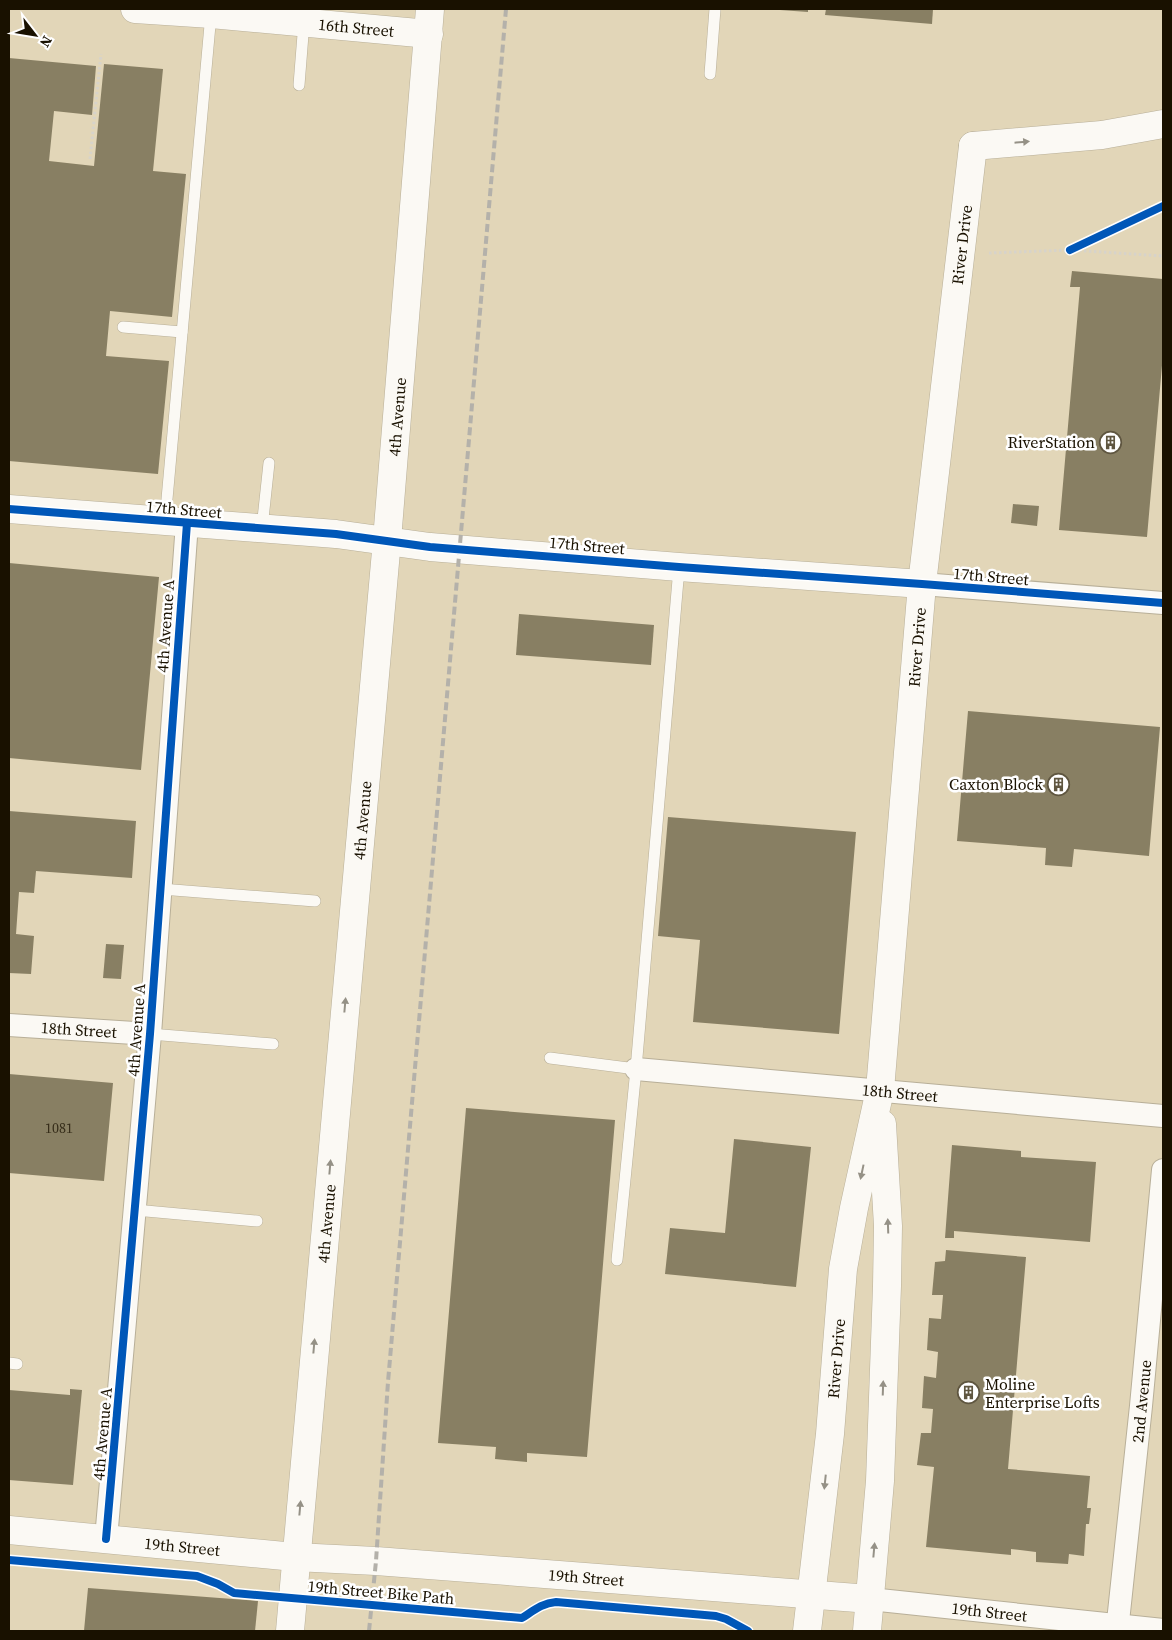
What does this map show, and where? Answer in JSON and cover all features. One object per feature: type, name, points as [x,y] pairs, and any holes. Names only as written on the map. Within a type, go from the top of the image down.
[{"type":"main road","name":"16th Street","points":[[135,9],[304,22],[429,21]]},
{"type":"main road","name":"4th Avenue","points":[[290,1631],[387,540],[429,21]]},
{"type":"main road","name":"River Drive","points":[[807,1631],[830,1434],[843,1269],[854,1208],[880,1090],[922,584],[973,146],[1102,136],[1163,124]]},
{"type":"main road","name":"17th Street","points":[[9,509],[336,534],[430,546],[679,567],[922,584]]},
{"type":"main road","name":"River Drive","points":[[867,1631],[880,1481],[887,1286],[888,1226],[880,1090]]},
{"type":"main road","name":"19th Street","points":[[9,1530],[296,1556],[870,1599]]},
{"type":"street","name":"4th Avenue A","points":[[106,1539],[161,889],[176,522]]},
{"type":"street","name":"17th Street","points":[[922,584],[1163,604]]},
{"type":"street","name":"18th Street","points":[[9,1025],[150,1034]]},
{"type":"street","name":"18th Street","points":[[636,1070],[1163,1116]]},
{"type":"street","name":"2nd Avenue","points":[[1117,1628],[1142,1398],[1163,1170]]},
{"type":"street","name":"19th Street","points":[[870,1599],[1117,1628],[1163,1630]]},
{"type":"lane","points":[[710,74],[715,9]]},
{"type":"lane","points":[[176,522],[182,332],[211,14]]},
{"type":"lane","points":[[300,86],[304,22]]},
{"type":"lane","points":[[123,327],[182,332]]},
{"type":"lane","points":[[262,528],[269,463]]},
{"type":"lane","points":[[617,1260],[636,1070],[679,567]]},
{"type":"lane","points":[[161,889],[314,901]]},
{"type":"lane","points":[[150,1034],[273,1044]]},
{"type":"lane","points":[[550,1058],[636,1070]]},
{"type":"lane","points":[[135,1210],[257,1221]]},
{"type":"path","points":[[90,159],[101,54]]},
{"type":"path","points":[[1070,250],[1088,242]]},
{"type":"path","points":[[961,254],[1070,250],[1163,256]]},
{"type":"building","points":[[808,9],[808,12],[780,10]]},
{"type":"building","points":[[826,9],[933,9],[932,24],[825,15]]},
{"type":"building","points":[[9,58],[96,66],[92,115],[54,111],[49,161],[94,166],[104,64],[163,69],[153,171],[186,174],[172,317],[110,311],[106,356],[169,361],[158,474],[9,461]]},
{"type":"building","name":"RiverStation","points":[[1072,271],[1163,279],[1163,354],[1147,537],[1059,530],[1080,287],[1070,287]]},
{"type":"building","points":[[1013,504],[1039,506],[1037,526],[1011,523]]},
{"type":"building","points":[[9,563],[159,577],[141,770],[9,758]]},
{"type":"building","points":[[519,614],[654,625],[651,665],[516,655]]},
{"type":"building","name":"Caxton Block","points":[[968,711],[1160,727],[1149,856],[1074,849],[1072,867],[1045,865],[1046,848],[957,841]]},
{"type":"building","points":[[9,811],[136,821],[132,878],[36,871],[34,893],[19,892],[16,934],[34,936],[31,974],[9,973]]},
{"type":"building","points":[[668,817],[856,832],[839,1034],[693,1022],[700,940],[658,936]]},
{"type":"building","points":[[106,944],[124,945],[121,979],[103,978]]},
{"type":"building","points":[[9,1074],[113,1083],[104,1181],[9,1173]]},
{"type":"building","points":[[466,1108],[615,1120],[587,1457],[527,1453],[527,1462],[495,1459],[496,1447],[438,1443]]},
{"type":"building","points":[[734,1139],[811,1147],[796,1287],[665,1274],[670,1228],[725,1233]]},
{"type":"building","points":[[952,1145],[1021,1151],[1021,1157],[1096,1162],[1090,1242],[954,1231],[954,1238],[945,1238]]},
{"type":"building","name":"Moline Enterprise Lofts","points":[[946,1250],[1026,1257],[1008,1469],[1090,1476],[1087,1508],[1091,1508],[1089,1524],[1086,1524],[1084,1556],[1069,1554],[1068,1564],[1036,1562],[1036,1552],[1011,1549],[1011,1555],[926,1547],[934,1467],[917,1465],[921,1433],[931,1433],[933,1409],[922,1408],[924,1376],[936,1378],[938,1352],[927,1350],[929,1318],[941,1319],[943,1295],[932,1295],[935,1262],[945,1261]]},
{"type":"building","points":[[70,1389],[82,1390],[73,1485],[9,1480],[9,1390],[70,1395]]},
{"type":"building","points":[[88,1588],[258,1601],[255,1631],[84,1631]]},
{"type":"railway","points":[[369,1631],[376,1561],[388,1382],[506,9]]},
{"type":"cycle path","points":[[1070,250],[1163,206]]},
{"type":"cycle path","points":[[9,509],[336,534],[430,547],[1163,603]]},
{"type":"cycle path","points":[[106,1539],[150,1034],[187,523]]},
{"type":"cycle path","name":"19th Street Bike Path","points":[[9,1560],[197,1576],[234,1593],[522,1618],[542,1606],[556,1602],[716,1616],[726,1619],[748,1631]]},
{"type":"place","name":"RiverStation","points":[[1111,442]]},
{"type":"place","name":"Caxton Block","points":[[1059,784]]},
{"type":"place","name":"Moline Enterprise Lofts","points":[[969,1393]]}]
